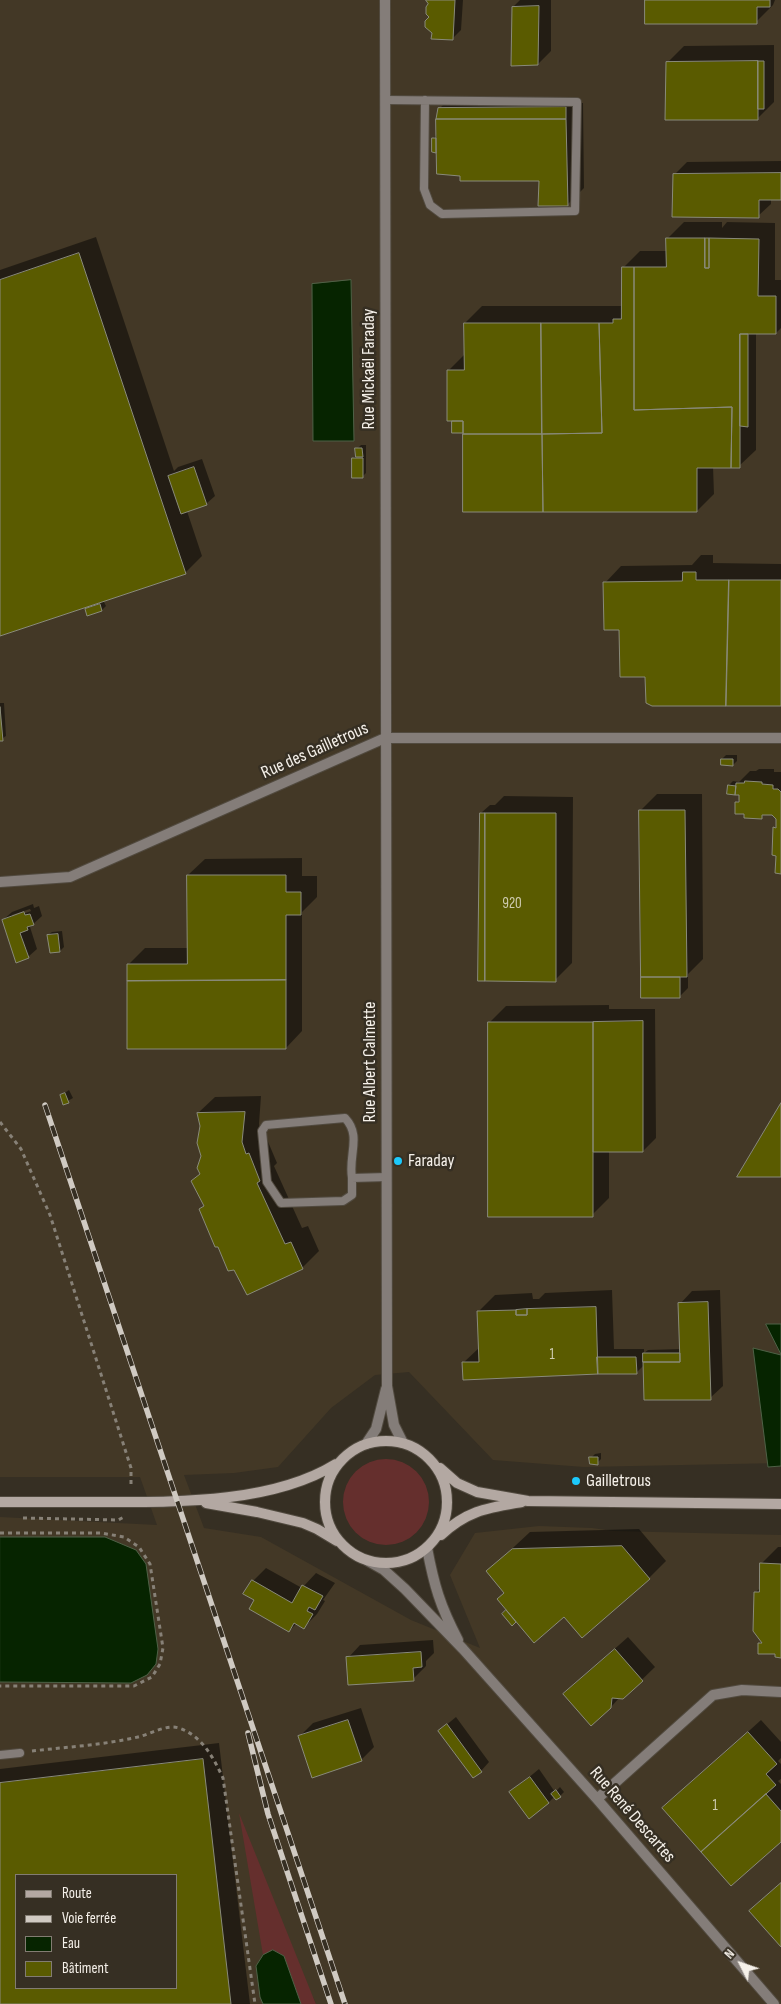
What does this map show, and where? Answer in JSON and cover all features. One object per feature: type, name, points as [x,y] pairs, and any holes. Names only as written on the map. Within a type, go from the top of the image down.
[{"type":"street","name":"Rue Mickaël Faraday","points":[[385,0],[385,738]]},
{"type":"street","name":"Rue des Gailletrous","points":[[0,882],[70,877],[385,738],[781,738]]},
{"type":"street","name":"Rue Albert Calmette","points":[[385,738],[387,1386],[394,1425],[403,1443]]},
{"type":"street","name":"Rue Albert Calmette","points":[[366,1444],[376,1429],[387,1386]]},
{"type":"street","points":[[0,1502],[198,1501],[251,1493],[320,1474],[341,1461],[352,1451],[366,1444],[386,1439],[420,1450],[457,1483],[477,1492],[528,1501],[781,1504]]},
{"type":"street","points":[[341,1461],[332,1473],[326,1492],[326,1513],[333,1532],[342,1544]]},
{"type":"street","points":[[430,1545],[443,1525],[448,1509],[447,1492],[442,1476],[433,1462]]},
{"type":"street","points":[[198,1501],[303,1523],[317,1529],[342,1544],[354,1554],[368,1561],[384,1563],[401,1562],[416,1555],[430,1545],[454,1522],[478,1510],[528,1501]]},
{"type":"street","name":"Rue René Descartes","points":[[430,1545],[434,1585],[445,1615],[463,1649]]},
{"type":"street","name":"Rue René Descartes","points":[[368,1561],[384,1570],[405,1589],[463,1649],[774,2004]]},
{"type":"street","points":[[596,1799],[713,1695],[742,1690],[781,1692]]},
{"type":"lane","points":[[386,100],[425,100],[577,102],[575,211],[442,214],[430,205],[424,189],[425,100]]},
{"type":"lane","points":[[345,1118],[353,1126],[352,1178],[352,1195],[343,1201],[281,1203],[267,1182],[262,1131],[266,1125],[345,1118]]},
{"type":"lane","points":[[352,1178],[387,1177]]},
{"type":"lane","points":[[0,1756],[20,1753]]},
{"type":"path","points":[[0,1122],[21,1149],[50,1215],[131,1468],[132,1502]]},
{"type":"path","points":[[0,1533],[101,1533],[124,1537],[139,1547],[150,1564],[162,1648],[160,1664],[152,1677],[134,1686],[0,1686]]},
{"type":"path","points":[[20,1753],[120,1741],[167,1728],[177,1728],[192,1735],[206,1747],[223,1778],[255,2004]]},
{"type":"shaded area","points":[[0,0],[781,0],[781,1463],[584,1467],[493,1460],[409,1372],[375,1375],[331,1408],[278,1467],[234,1473],[184,1475],[204,1528],[261,1537],[411,1620],[480,1648],[450,1575],[475,1533],[539,1526],[592,1528],[613,1531],[781,1535],[781,2004],[316,2004],[313,1997],[303,2004],[0,2004],[0,1517],[157,1525],[140,1477],[0,1477]]},
{"type":"shaded area","points":[[386,1459],[402,1463],[416,1472],[425,1486],[429,1502],[425,1518],[416,1532],[402,1541],[386,1545],[370,1541],[356,1532],[347,1518],[343,1502],[347,1486],[356,1472],[370,1463]]},
{"type":"shaded area","points":[[239,1813],[316,2004],[301,2004],[284,1956],[273,1950],[263,1955]]},
{"type":"water","points":[[351,280],[354,441],[313,441],[312,284]]},
{"type":"water","points":[[766,1324],[781,1324],[781,1355]]},
{"type":"water","points":[[753,1348],[781,1355],[781,1466],[768,1467]]},
{"type":"water","points":[[0,1537],[105,1537],[136,1550],[146,1564],[158,1649],[156,1664],[147,1675],[131,1683],[0,1682]]},
{"type":"water","points":[[273,1950],[284,1956],[301,2004],[263,2004],[260,1997],[256,1966],[263,1955]]},
{"type":"building","points":[[426,0],[455,0],[453,40],[431,39],[432,33],[425,27],[425,21],[429,17],[426,14],[428,4]]},
{"type":"building","points":[[645,0],[770,0],[770,7],[757,7],[757,24],[645,24]]},
{"type":"building","points":[[539,6],[538,65],[511,66],[512,7]]},
{"type":"building","points":[[758,61],[758,120],[665,120],[666,62]]},
{"type":"building","points":[[758,61],[764,61],[764,109],[758,109]]},
{"type":"building","points":[[566,107],[566,119],[436,119],[438,108]]},
{"type":"building","points":[[436,119],[566,119],[568,206],[538,206],[539,181],[460,181],[460,176],[437,174]]},
{"type":"building","points":[[432,138],[436,138],[436,153],[432,152]]},
{"type":"building","points":[[781,173],[781,200],[759,200],[759,218],[672,217],[673,174]]},
{"type":"building","points":[[666,238],[705,238],[705,268],[709,268],[709,238],[759,239],[758,296],[776,296],[776,334],[740,334],[740,468],[731,468],[732,407],[634,410],[634,267],[666,267]]},
{"type":"building","points":[[705,238],[709,238],[709,268],[705,268]]},
{"type":"building","points":[[79,253],[186,574],[0,636],[0,280]]},
{"type":"building","points":[[622,267],[634,267],[634,410],[732,407],[731,468],[697,468],[697,512],[543,512],[542,434],[602,433],[599,323],[613,323],[613,319],[621,319]]},
{"type":"building","points":[[464,323],[541,323],[542,434],[463,434],[463,421],[447,421],[447,370],[464,370]]},
{"type":"building","points":[[541,323],[599,323],[602,433],[542,434]]},
{"type":"building","points":[[740,334],[748,334],[748,427],[740,426]]},
{"type":"building","points":[[452,421],[463,421],[463,433],[452,433]]},
{"type":"building","points":[[463,434],[542,434],[543,512],[463,512]]},
{"type":"building","points":[[355,448],[362,448],[363,457],[356,457]]},
{"type":"building","points":[[352,458],[363,458],[363,478],[352,478]]},
{"type":"building","points":[[194,467],[207,505],[181,514],[168,476]]},
{"type":"building","points":[[683,572],[696,572],[696,580],[729,580],[726,706],[652,706],[646,703],[645,677],[620,677],[619,630],[604,630],[603,582],[682,581]]},
{"type":"building","points":[[729,580],[781,580],[781,706],[726,706]]},
{"type":"building","points":[[100,604],[102,611],[87,616],[85,609]]},
{"type":"building","points":[[0,707],[3,741],[0,741]]},
{"type":"building","points":[[721,759],[733,759],[733,766],[721,765]]},
{"type":"building","points":[[745,781],[773,785],[773,789],[778,789],[781,792],[781,874],[775,873],[776,856],[772,855],[773,827],[776,828],[776,819],[772,815],[762,815],[762,819],[744,818],[744,814],[735,814],[735,802],[739,802],[739,795],[735,795],[736,783],[744,783]]},
{"type":"building","points":[[728,785],[736,786],[735,795],[727,794]]},
{"type":"building","points":[[639,810],[685,810],[687,977],[641,977]]},
{"type":"building","points":[[480,813],[485,813],[485,981],[478,981]]},
{"type":"building","points":[[485,813],[556,813],[556,982],[485,981]]},
{"type":"building","points":[[187,875],[286,875],[286,892],[301,892],[301,915],[286,915],[286,980],[127,981],[127,964],[187,964]]},
{"type":"building","points":[[24,912],[25,915],[30,914],[34,925],[27,927],[28,930],[20,933],[29,958],[16,963],[2,920]]},
{"type":"building","points":[[58,934],[60,952],[50,953],[47,935]]},
{"type":"building","points":[[641,977],[680,977],[680,998],[641,998]]},
{"type":"building","points":[[286,980],[286,1049],[127,1049],[127,981]]},
{"type":"building","points":[[643,1021],[643,1152],[593,1152],[593,1022]]},
{"type":"building","points":[[488,1022],[593,1022],[593,1217],[488,1217]]},
{"type":"building","points":[[65,1093],[69,1103],[63,1105],[60,1095]]},
{"type":"building","points":[[781,1103],[781,1177],[737,1177]]},
{"type":"building","points":[[245,1112],[242,1142],[246,1154],[249,1153],[260,1181],[257,1183],[285,1244],[291,1242],[303,1269],[247,1295],[234,1270],[228,1271],[218,1247],[215,1247],[199,1209],[204,1206],[191,1181],[200,1174],[197,1168],[201,1156],[197,1143],[200,1126],[197,1113]]},
{"type":"building","points":[[708,1302],[711,1400],[644,1400],[643,1362],[680,1362],[678,1303]]},
{"type":"building","points":[[596,1307],[598,1374],[463,1380],[462,1362],[479,1362],[477,1311],[516,1310],[516,1315],[527,1315],[527,1309]]},
{"type":"building","points":[[527,1309],[527,1315],[516,1315],[516,1310]]},
{"type":"building","points":[[643,1353],[680,1353],[680,1362],[643,1362]]},
{"type":"building","points":[[597,1357],[636,1357],[637,1374],[598,1374]]},
{"type":"building","points":[[589,1457],[598,1457],[598,1465],[590,1464]]},
{"type":"building","points":[[622,1546],[650,1579],[582,1638],[564,1617],[534,1643],[497,1599],[504,1593],[486,1571],[512,1549]]},
{"type":"building","points":[[760,1563],[781,1564],[781,1658],[775,1657],[775,1654],[758,1654],[758,1643],[762,1643],[753,1631],[754,1592],[759,1592]]},
{"type":"building","points":[[252,1580],[292,1603],[302,1585],[323,1596],[315,1610],[309,1607],[307,1611],[313,1614],[304,1629],[294,1623],[289,1632],[249,1609],[254,1600],[243,1594]]},
{"type":"building","points":[[506,1610],[516,1622],[512,1626],[502,1614]]},
{"type":"building","points":[[615,1649],[643,1681],[623,1699],[612,1698],[611,1708],[591,1726],[563,1694]]},
{"type":"building","points":[[421,1652],[422,1667],[413,1668],[414,1681],[348,1685],[346,1657]]},
{"type":"building","points":[[348,1720],[362,1761],[312,1778],[298,1736]]},
{"type":"building","points":[[447,1724],[482,1772],[473,1778],[438,1731]]},
{"type":"building","points":[[748,1732],[777,1764],[766,1774],[776,1785],[701,1852],[662,1808]]},
{"type":"building","points":[[203,1759],[231,2004],[0,2004],[0,1783]]},
{"type":"building","points":[[530,1777],[549,1803],[529,1819],[509,1792]]},
{"type":"building","points":[[556,1790],[561,1797],[556,1800],[551,1794]]},
{"type":"building","points":[[766,1794],[781,1811],[781,1842],[731,1886],[701,1852]]},
{"type":"building","points":[[781,1883],[781,1947],[749,1911]]},
{"type":"railway","points":[[45,1105],[345,2004]]},
{"type":"railway","points":[[248,1733],[268,1814],[331,2004]]},
{"type":"place","name":"Faraday","points":[[398,1161]]},
{"type":"place","name":"Gailletrous","points":[[576,1481]]}]
